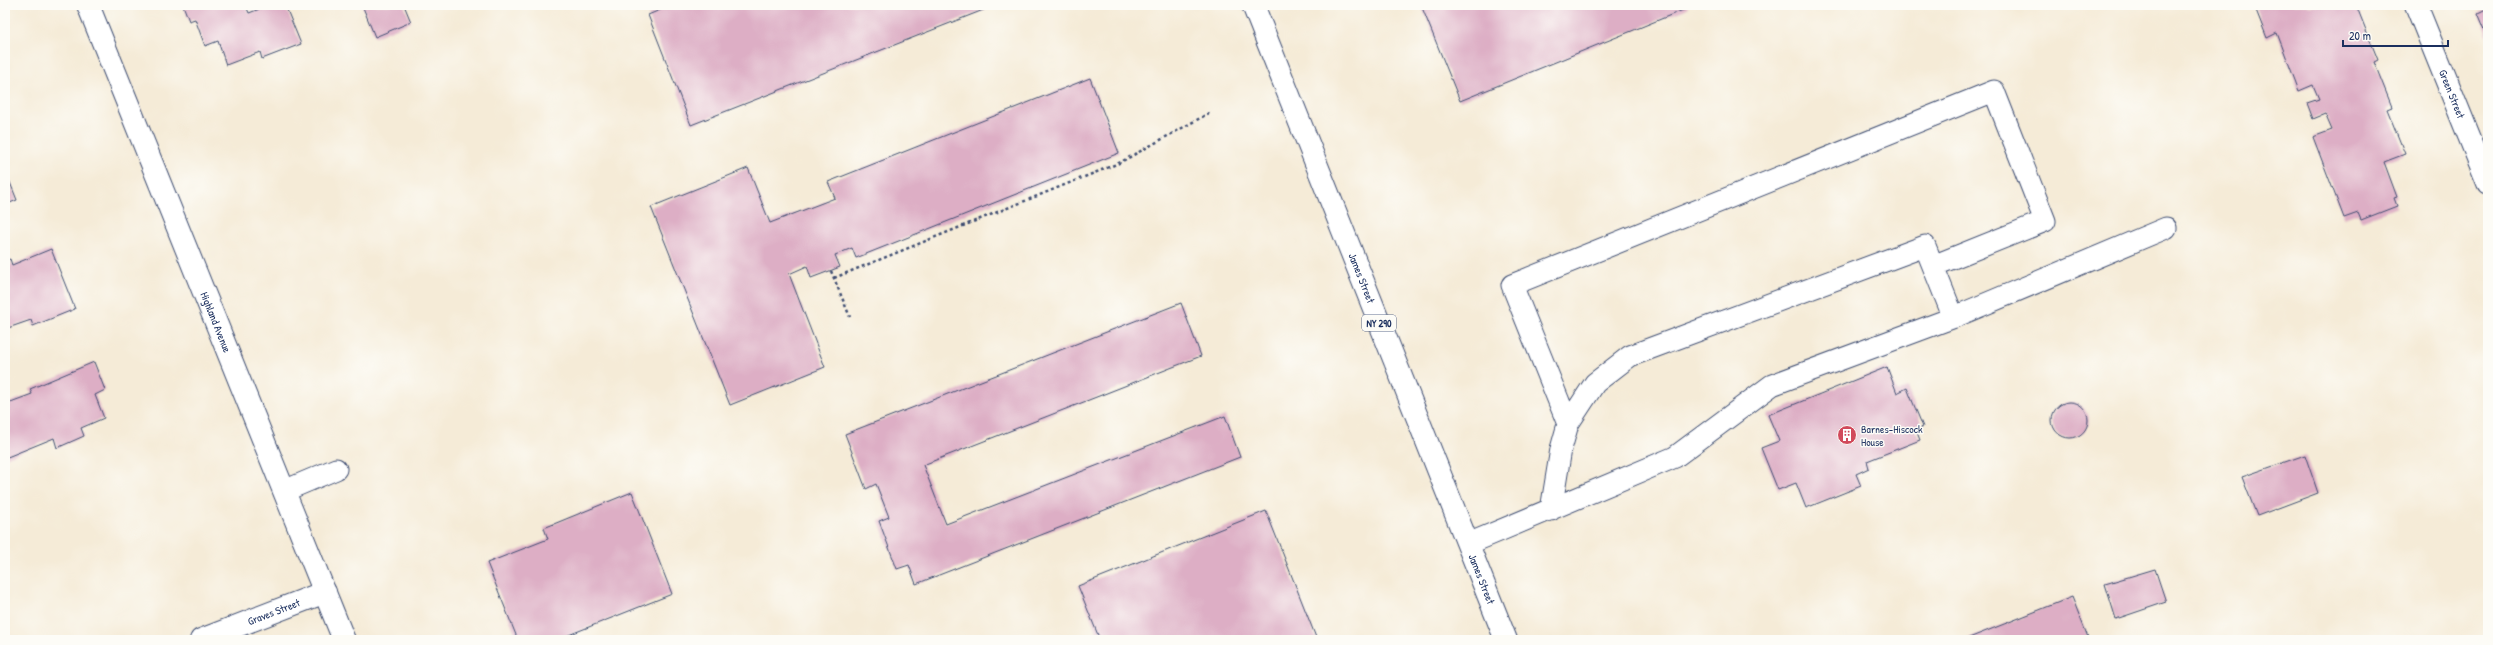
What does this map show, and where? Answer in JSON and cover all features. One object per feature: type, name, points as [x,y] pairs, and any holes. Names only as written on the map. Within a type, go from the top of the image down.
[{"type":"street","name":"Highland Avenue","points":[[88,5],[344,640]]},
{"type":"street","name":"James Street","points":[[1252,5],[1506,640]]},
{"type":"street","name":"Green Street","points":[[2416,5],[2487,177]]},
{"type":"street","name":"Graves Street","points":[[201,640],[325,592]]},
{"type":"lane","points":[[1568,424],[1512,286],[1994,91],[2045,222],[1933,266]]},
{"type":"lane","points":[[1468,544],[1675,458],[1772,385],[1953,316],[2166,228]]},
{"type":"lane","points":[[1551,510],[1561,449],[1568,424],[1595,383],[1630,356],[1926,246],[1953,316]]},
{"type":"lane","points":[[284,491],[336,469]]},
{"type":"path","points":[[834,278],[1119,163],[1212,112]]},
{"type":"path","points":[[831,271],[850,317]]},
{"type":"building","points":[[183,5],[249,5],[246,6],[249,13],[270,5],[285,5],[301,44],[262,59],[260,52],[226,65],[218,41],[205,46],[195,19],[189,21]]},
{"type":"building","points":[[362,5],[404,5],[411,22],[375,37]]},
{"type":"building","points":[[672,5],[996,5],[691,125],[648,15]]},
{"type":"building","points":[[1421,5],[1687,5],[1688,8],[1460,101]]},
{"type":"building","points":[[2254,5],[2356,5],[2378,60],[2374,62],[2392,107],[2387,109],[2405,154],[2384,162],[2397,197],[2394,198],[2397,206],[2361,220],[2358,213],[2344,218],[2313,137],[2332,130],[2325,114],[2313,119],[2307,103],[2319,99],[2313,85],[2299,91],[2277,33],[2267,38]]},
{"type":"building","points":[[2488,8],[2488,37],[2478,13]]},
{"type":"building","points":[[1090,78],[1119,153],[856,258],[852,248],[835,255],[840,267],[811,278],[807,266],[789,274],[825,367],[730,405],[651,207],[748,168],[770,223],[835,198],[828,182]]},
{"type":"building","points":[[5,170],[17,200],[5,205]]},
{"type":"building","points":[[51,249],[75,309],[33,326],[31,320],[5,329],[5,261],[10,259],[12,265]]},
{"type":"building","points":[[1181,303],[1201,356],[923,465],[946,524],[1225,416],[1240,457],[916,584],[909,565],[897,569],[879,521],[889,517],[876,484],[866,489],[845,434]]},
{"type":"building","points":[[94,362],[105,390],[95,395],[104,418],[81,428],[84,436],[57,448],[54,438],[5,458],[5,409],[10,407],[8,403],[32,394],[30,389]]},
{"type":"building","name":"Barnes-Hiscock House","points":[[1887,367],[1897,393],[1907,388],[1923,427],[1916,430],[1920,440],[1867,461],[1869,468],[1856,474],[1861,486],[1806,508],[1796,483],[1778,490],[1761,448],[1779,441],[1768,415]]},
{"type":"building","points":[[2070,402],[2080,405],[2085,410],[2088,420],[2085,430],[2080,435],[2070,438],[2060,435],[2055,430],[2052,420],[2055,410],[2060,405]]},
{"type":"building","points":[[2305,455],[2318,493],[2257,516],[2242,477]]},
{"type":"building","points":[[632,492],[672,594],[556,640],[518,640],[487,563],[548,539],[544,528]]},
{"type":"building","points":[[1266,511],[1317,640],[1100,640],[1078,586]]},
{"type":"building","points":[[2155,569],[2166,602],[2116,619],[2105,584]]},
{"type":"building","points":[[2072,597],[2089,640],[1964,640]]},
{"type":"place","name":"Barnes-Hiscock House","points":[[1847,435]]}]
